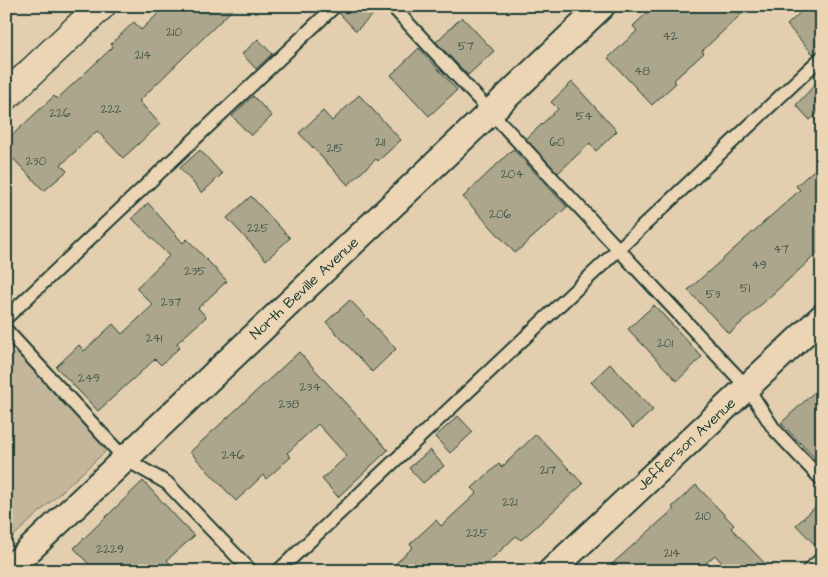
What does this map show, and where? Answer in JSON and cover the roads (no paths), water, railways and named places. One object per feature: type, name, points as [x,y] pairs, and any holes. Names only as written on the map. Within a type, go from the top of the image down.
[{"type":"street","points":[[6,96],[101,6]]},
{"type":"street","name":"North Beville Avenue","points":[[7,571],[602,6]]},
{"type":"street","name":"Jefferson Avenue","points":[[551,571],[822,317]]},
{"type":"lane","points":[[6,318],[335,6]]},
{"type":"lane","points":[[392,6],[747,387],[774,429],[822,480]]},
{"type":"lane","points":[[278,571],[822,57]]},
{"type":"lane","points":[[6,330],[125,459],[168,483],[251,571]]},
{"type":"lane","points":[[808,571],[822,558]]}]
